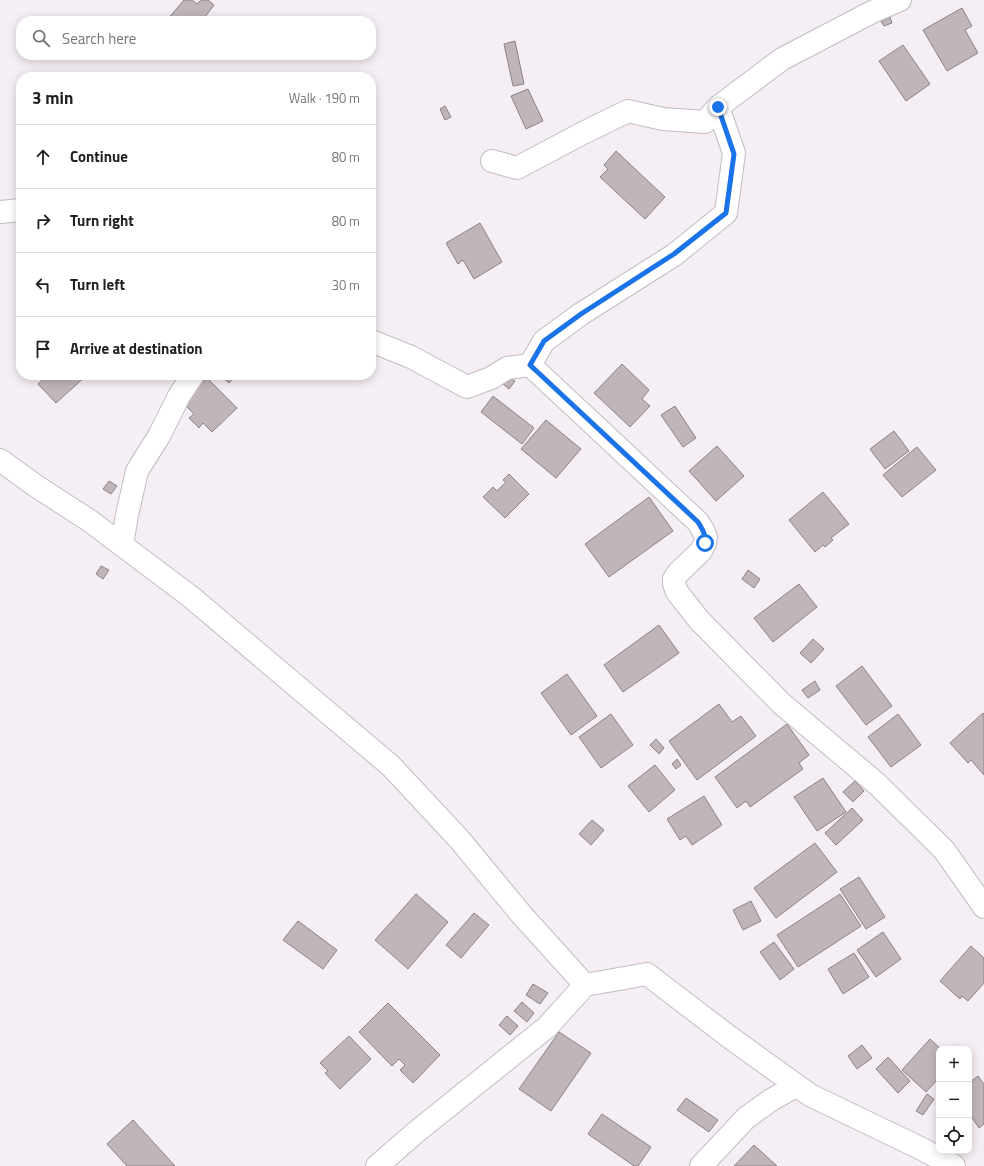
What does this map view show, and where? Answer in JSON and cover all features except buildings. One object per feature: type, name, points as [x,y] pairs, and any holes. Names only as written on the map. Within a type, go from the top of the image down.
[{"type":"street","points":[[492,162],[517,168],[628,111],[663,119],[705,122],[718,107],[782,59],[872,12],[900,0]]},
{"type":"street","points":[[530,365],[544,341],[581,314],[674,254],[726,213],[734,154],[718,107]]},
{"type":"street","points":[[0,212],[16,210]]},
{"type":"street","points":[[376,343],[411,357],[467,386],[491,378],[507,368],[530,365]]},
{"type":"street","points":[[530,365],[698,522],[706,537],[705,543],[701,551],[674,579],[674,584],[677,592],[700,620],[782,704],[876,783],[944,850],[984,907]]},
{"type":"street","points":[[122,545],[137,471],[160,436],[179,396],[190,380]]},
{"type":"street","points":[[0,460],[36,486],[90,521],[191,597],[391,766],[459,839],[521,914],[585,985]]},
{"type":"street","points":[[377,1166],[421,1128],[547,1027],[585,985],[647,974],[810,1096],[922,1149],[954,1166]]},
{"type":"street","points":[[701,1166],[746,1118],[796,1086]]},
{"type":"route","points":[[705,543],[706,537],[698,522],[530,365],[544,341],[581,314],[674,254],[726,213],[734,154],[718,107]]}]
